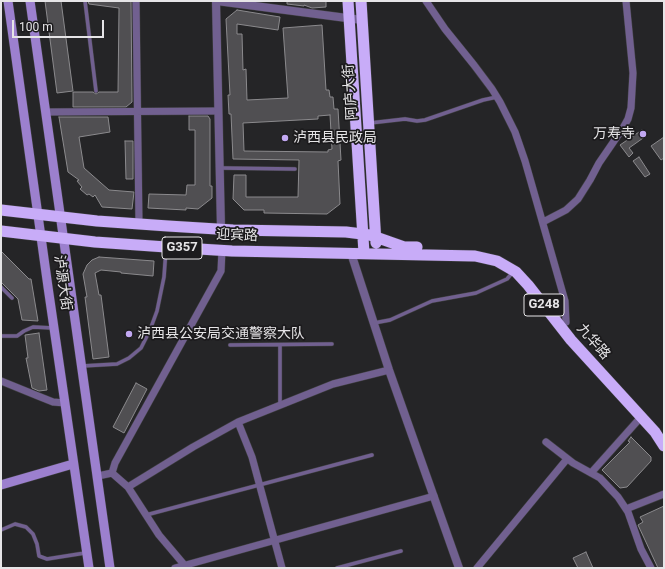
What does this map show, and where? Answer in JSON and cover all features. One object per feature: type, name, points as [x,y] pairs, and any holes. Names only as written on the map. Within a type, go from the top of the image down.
[{"type":"highway","points":[[348,1],[364,254]]},
{"type":"highway","name":"阿庐大街","points":[[361,1],[377,254]]},
{"type":"highway","name":"迎宾路","points":[[1,210],[139,224],[221,229],[337,231],[363,234],[376,238]]},
{"type":"highway","name":"迎宾路","points":[[1,231],[166,248],[377,254]]},
{"type":"highway","name":"九华路","points":[[376,238],[404,247],[475,248],[507,257],[521,267],[534,280],[566,322],[604,367],[664,432]]},
{"type":"highway","name":"九华路","points":[[377,254],[475,256],[497,261],[514,270],[528,285],[571,340],[655,432],[664,446]]},
{"type":"main road","name":"泸源大街","points":[[8,1],[89,568]]},
{"type":"main road","name":"泸源大街","points":[[30,1],[110,568]]},
{"type":"main road","points":[[1,485],[73,464]]},
{"type":"street","points":[[136,1],[139,224]]},
{"type":"street","points":[[221,229],[217,1],[362,20]]},
{"type":"street","points":[[426,1],[445,29],[474,64],[506,112],[520,146],[566,301],[566,322]]},
{"type":"street","points":[[543,222],[566,210],[578,199],[599,163],[628,119],[631,108],[633,73],[626,1]]},
{"type":"street","points":[[46,112],[218,111]]},
{"type":"street","points":[[112,473],[115,464],[221,271],[222,250]]},
{"type":"street","points":[[351,253],[459,568]]},
{"type":"street","points":[[128,488],[204,440],[238,422],[333,384],[390,370]]},
{"type":"street","points":[[1,381],[43,398],[65,403]]},
{"type":"street","points":[[591,473],[641,417]]},
{"type":"street","points":[[238,422],[248,444],[282,568]]},
{"type":"street","points":[[546,442],[568,459],[607,484],[618,497],[626,509],[641,549],[651,568]]},
{"type":"street","points":[[477,568],[568,459]]},
{"type":"street","points":[[98,476],[112,473]]},
{"type":"street","points":[[112,473],[128,488],[159,535],[186,567]]},
{"type":"street","points":[[626,509],[664,494]]},
{"type":"street","points":[[175,568],[186,567],[434,496]]},
{"type":"lane","points":[[85,1],[96,90]]},
{"type":"lane","points":[[368,123],[405,118],[417,121],[425,120],[483,100],[497,97]]},
{"type":"lane","points":[[220,168],[295,169]]},
{"type":"lane","points":[[82,366],[116,364],[129,358],[141,348],[157,311],[164,277],[166,248]]},
{"type":"lane","points":[[374,323],[390,320],[432,301],[476,293],[507,279],[514,270]]},
{"type":"lane","points":[[1,287],[12,298]]},
{"type":"lane","points":[[1,336],[18,336],[24,331],[33,327],[54,328]]},
{"type":"lane","points":[[230,345],[332,344]]},
{"type":"lane","points":[[280,345],[280,405]]},
{"type":"lane","points":[[146,515],[372,455]]},
{"type":"lane","points":[[1,530],[15,524],[26,527],[33,534],[37,544],[39,556],[47,559],[87,553]]},
{"type":"lane","points":[[337,568],[401,551]]},
{"type":"building","points":[[45,1],[61,1],[73,91],[57,93]]},
{"type":"building","points":[[88,1],[131,1],[132,102],[126,107],[73,107],[73,92],[93,92],[96,94],[99,92],[118,92],[119,8],[89,4]]},
{"type":"building","points":[[287,1],[326,1],[326,7],[312,8],[304,5],[287,4]]},
{"type":"building","points":[[237,10],[280,17],[278,30],[237,24],[237,34],[242,34],[243,70],[246,69],[247,100],[288,98],[283,28],[322,25],[326,90],[329,90],[330,97],[333,97],[334,109],[338,109],[341,160],[338,161],[340,204],[327,214],[264,213],[264,210],[244,210],[233,199],[234,175],[246,175],[246,197],[298,197],[299,160],[233,159],[231,114],[229,114],[228,95],[230,95],[226,19]],"holes":[[[330,115],[332,149],[328,150],[328,152],[244,151],[243,123],[318,119],[318,116]]]},
{"type":"building","points":[[189,116],[208,116],[210,119],[210,186],[212,186],[212,198],[198,209],[186,208],[186,210],[148,208],[149,194],[186,195],[187,185],[195,185],[195,130],[189,130]]},
{"type":"building","points":[[59,117],[108,117],[110,132],[79,137],[84,168],[109,190],[134,192],[132,209],[102,207],[95,195],[93,197],[89,194],[87,195],[80,189],[82,187],[77,181],[79,180],[68,172]]},
{"type":"building","points":[[642,130],[646,136],[629,148],[633,153],[629,157],[620,145]]},
{"type":"building","points":[[664,137],[664,158],[661,160],[651,146]]},
{"type":"building","points":[[125,141],[133,141],[133,179],[126,179]]},
{"type":"building","points":[[639,157],[650,174],[645,177],[633,161]]},
{"type":"building","points":[[1,251],[29,279],[31,279],[38,321],[22,320],[18,299],[1,282]]},
{"type":"building","points":[[99,257],[154,261],[153,276],[101,270],[95,273],[99,295],[101,295],[109,357],[93,359],[85,297],[87,297],[83,274],[87,265],[92,260]]},
{"type":"building","points":[[39,333],[47,390],[39,391],[32,388],[26,358],[28,358],[25,335]]},
{"type":"building","points":[[136,383],[147,389],[124,433],[113,427]]},
{"type":"building","points":[[631,437],[651,457],[651,461],[627,487],[620,488],[602,470],[630,442],[628,441]]},
{"type":"building","points":[[664,506],[664,568],[658,568],[638,525],[643,522],[640,517]]},
{"type":"building","points":[[586,552],[593,568],[578,568],[573,558]]},
{"type":"place","name":"万寿寺","points":[[643,134]]},
{"type":"place","name":"泸西县民政局","points":[[285,138]]},
{"type":"place","name":"泸西县公安局交通警察大队","points":[[129,334]]}]
